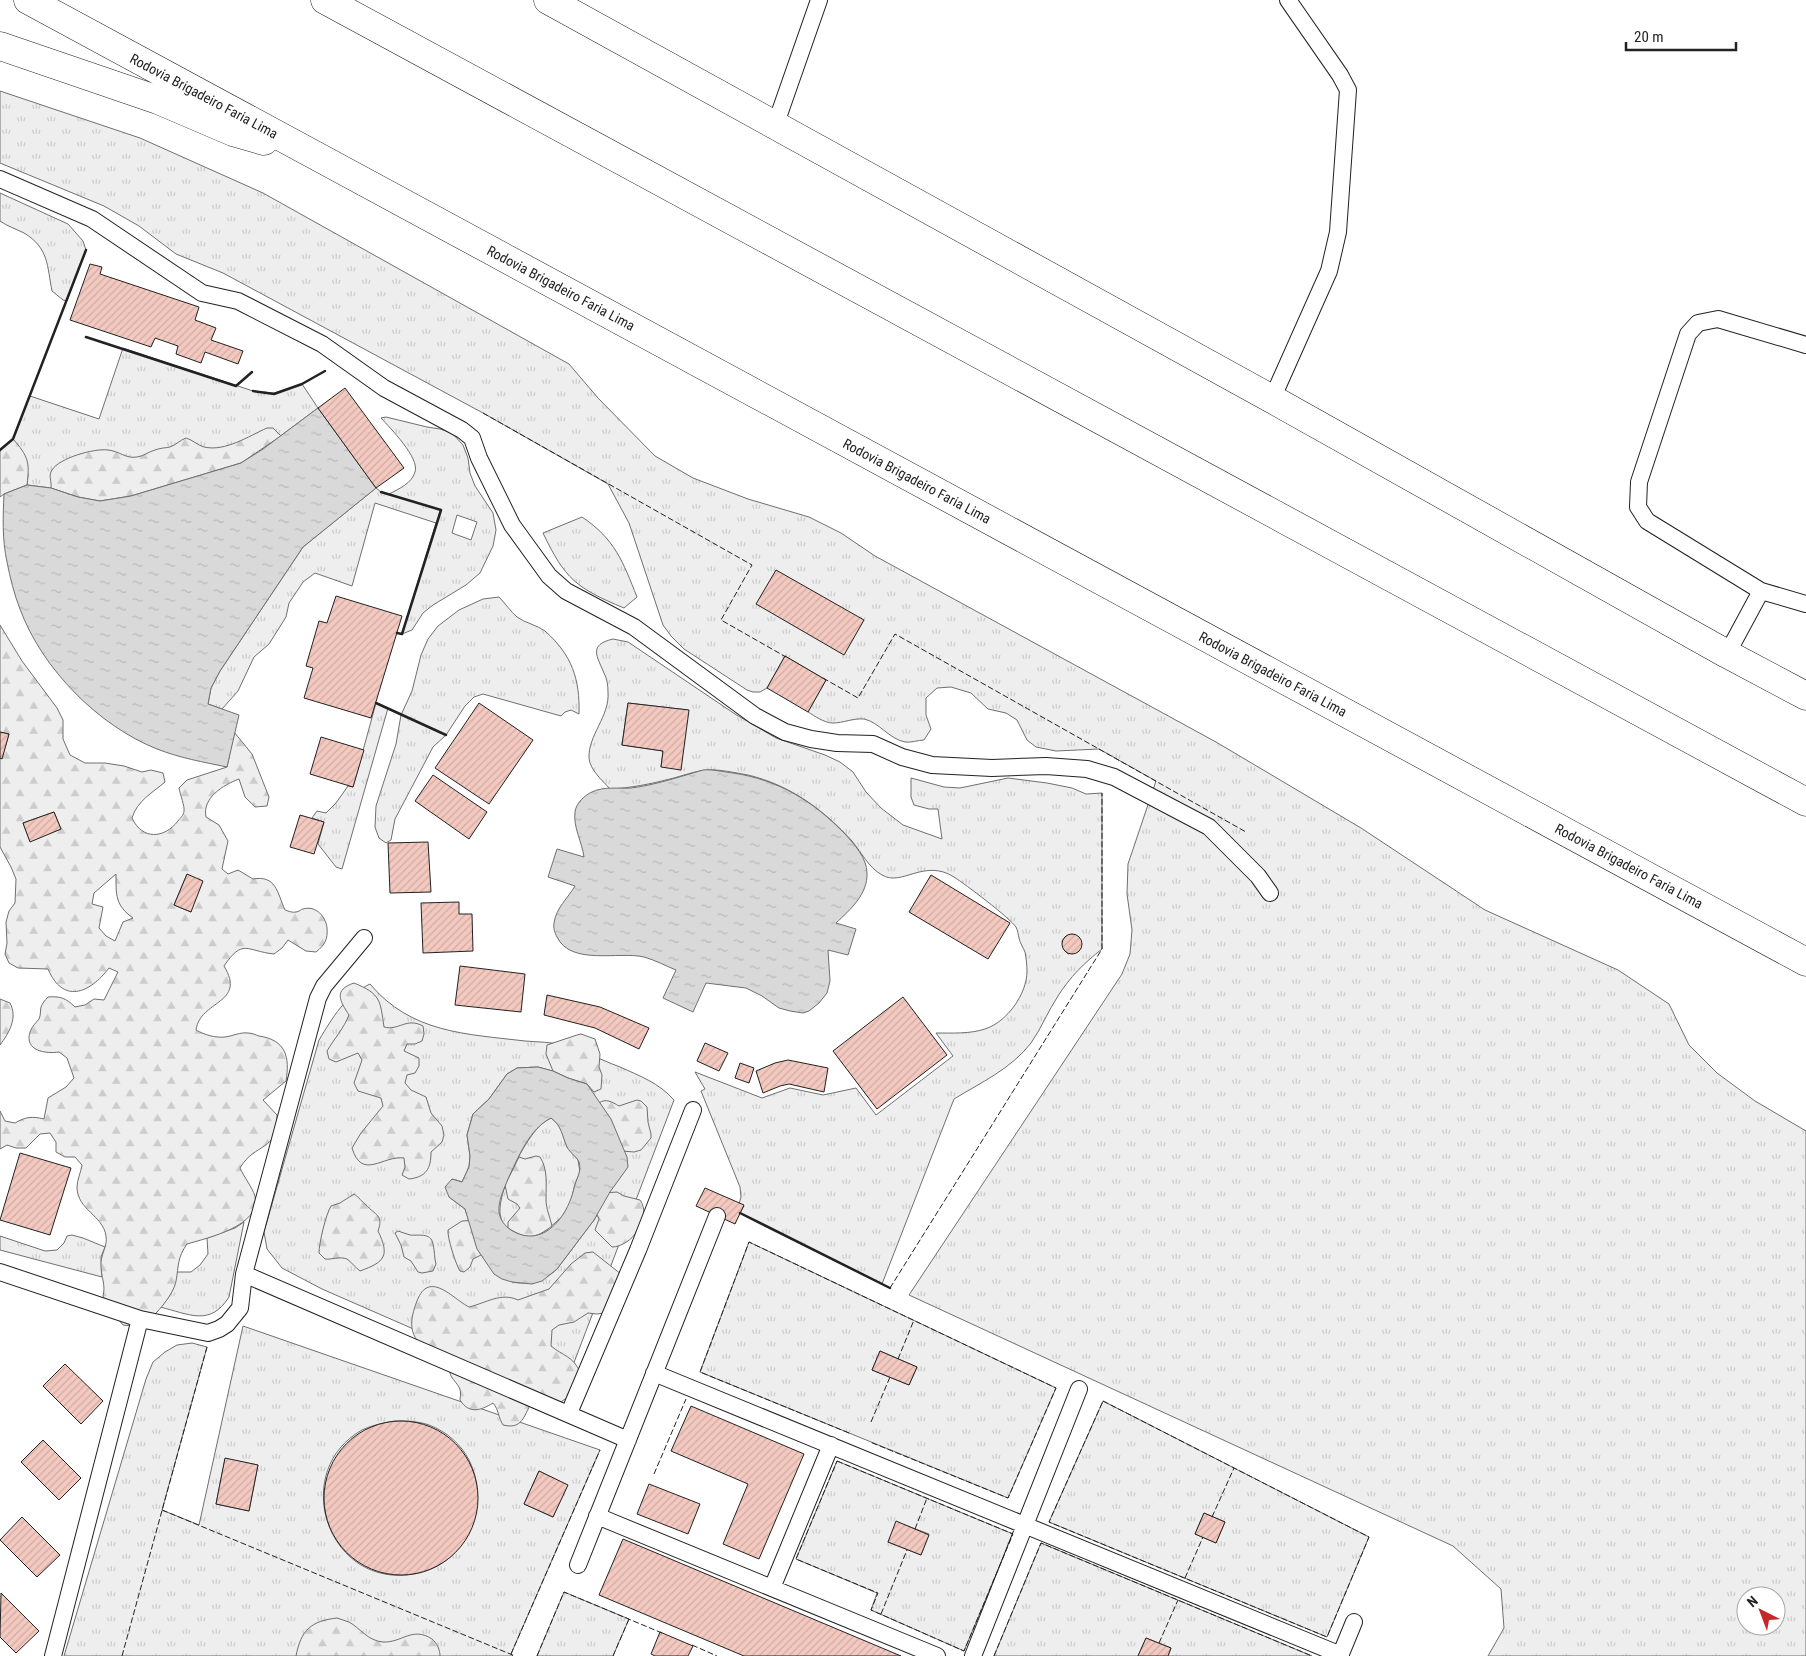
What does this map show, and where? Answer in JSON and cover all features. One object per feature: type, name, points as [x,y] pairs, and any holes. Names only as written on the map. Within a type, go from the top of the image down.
[{"type":"main road","name":"Rodovia Brigadeiro Faria Lima","points":[[28,0],[1806,962]]},
{"type":"main road","points":[[325,0],[1806,802]]},
{"type":"main road","points":[[548,0],[1806,696]]},
{"type":"main road","points":[[0,46],[158,100],[233,132],[316,156]]},
{"type":"lane","points":[[775,126],[819,0]]},
{"type":"lane","points":[[1272,399],[1331,264],[1338,232],[1348,90],[1340,75],[1288,0]]},
{"type":"lane","points":[[0,179],[92,219],[202,293],[238,301],[322,344],[384,388],[462,430],[472,438],[479,458],[512,526],[549,576],[566,591],[634,627],[755,716],[785,732],[811,739],[873,744],[902,757],[932,765],[992,768],[1046,766],[1087,769],[1114,777],[1209,827],[1258,876],[1270,893]]},
{"type":"lane","points":[[1806,345],[1718,319],[1698,323],[1688,334],[1638,482],[1638,507],[1647,521],[1761,591],[1806,604]]},
{"type":"lane","points":[[1727,654],[1761,591]]},
{"type":"lane","points":[[2,1276],[140,1319],[208,1332],[219,1329],[234,1317],[240,1308],[244,1274],[318,998],[324,986],[364,938]]},
{"type":"lane","points":[[569,1413],[638,1250],[692,1110]]},
{"type":"lane","points":[[578,1565],[717,1216]]},
{"type":"lane","points":[[244,1274],[628,1440]]},
{"type":"lane","points":[[53,1656],[140,1319]]},
{"type":"lane","points":[[654,1373],[1341,1655],[1354,1622]]},
{"type":"lane","points":[[973,1656],[1079,1389]]},
{"type":"lane","points":[[772,1588],[831,1445]]},
{"type":"lane","points":[[597,1516],[937,1656]]},
{"type":"green space","points":[[0,91],[140,138],[263,193],[569,364],[598,398],[655,456],[693,478],[748,499],[809,517],[841,533],[875,556],[1216,742],[1361,828],[1485,910],[1618,970],[1669,1004],[1689,1045],[1717,1073],[1755,1101],[1806,1131],[1806,1656],[1488,1656],[1504,1628],[1501,1589],[1453,1546],[909,1295],[1122,974],[1130,954],[1132,930],[1127,894],[1128,864],[1156,781],[1099,749],[1056,751],[1036,747],[1027,740],[1017,720],[1006,713],[988,709],[971,693],[951,687],[937,688],[926,698],[926,715],[931,729],[924,740],[907,742],[894,738],[874,723],[864,719],[830,723],[808,712],[826,680],[785,656],[767,688],[760,692],[747,690],[684,649],[663,625],[629,523],[608,484],[483,413],[223,273],[176,254],[139,226],[104,206],[0,163]]},
{"type":"green space","points":[[0,193],[68,224],[83,241],[86,250],[67,301],[52,291],[46,258],[38,245],[24,233],[0,221]]},
{"type":"green space","points":[[123,348],[253,391],[274,393],[302,384],[318,408],[263,449],[78,497],[51,488],[27,485],[28,474],[13,439],[30,396],[99,419]]},
{"type":"green space","points":[[386,417],[440,429],[452,433],[463,445],[475,486],[493,513],[496,530],[493,546],[480,573],[466,585],[433,605],[423,613],[412,630],[402,634],[436,523],[375,503],[352,586],[315,573],[303,582],[289,603],[286,617],[269,644],[254,657],[238,691],[222,709],[208,704],[211,688],[220,671],[303,547],[376,488],[381,492],[389,494],[405,485],[413,476],[415,466],[409,451],[381,418]],"holes":[[[457,515],[477,522],[471,540],[452,533]]]},
{"type":"green space","points":[[267,428],[273,428],[281,436],[241,463],[131,496],[100,501],[78,497],[51,488],[50,474],[52,470],[69,458],[86,452],[108,450],[129,457],[137,457],[157,449],[170,447],[186,438],[204,447],[220,447],[237,442]]},
{"type":"green space","points":[[13,439],[27,460],[27,485],[0,497],[0,450]]},
{"type":"green space","points":[[582,517],[603,534],[622,562],[637,597],[624,608],[583,588],[574,580],[558,561],[543,533]]},
{"type":"green space","points":[[499,597],[512,613],[545,631],[562,649],[576,679],[579,714],[571,710],[561,716],[483,694],[474,697],[465,706],[446,735],[433,747],[395,819],[391,840],[386,843],[379,838],[375,827],[376,806],[396,744],[401,715],[412,691],[421,655],[428,639],[438,626],[459,610],[483,599]]},
{"type":"green space","points":[[0,625],[22,661],[57,708],[63,720],[63,739],[70,755],[85,763],[105,763],[124,766],[142,772],[151,770],[163,773],[165,782],[141,802],[132,818],[141,830],[147,833],[160,834],[172,827],[182,816],[184,809],[179,788],[187,780],[227,767],[234,732],[252,754],[269,797],[267,806],[255,807],[245,797],[239,779],[220,789],[210,798],[207,804],[206,817],[219,825],[228,841],[222,869],[228,874],[238,870],[253,879],[261,878],[271,882],[275,886],[285,910],[298,912],[308,908],[316,910],[325,920],[326,924],[326,939],[322,947],[316,952],[306,951],[288,940],[274,954],[246,948],[236,952],[224,966],[230,978],[230,988],[226,995],[199,1020],[196,1030],[206,1035],[225,1037],[251,1033],[275,1041],[284,1051],[286,1057],[286,1081],[263,1100],[277,1115],[277,1127],[274,1135],[265,1146],[252,1154],[240,1168],[255,1196],[255,1206],[250,1215],[242,1223],[231,1229],[187,1244],[180,1258],[175,1286],[172,1292],[155,1314],[143,1324],[123,1325],[103,1296],[101,1262],[106,1236],[100,1223],[85,1207],[78,1195],[77,1184],[82,1165],[75,1157],[65,1157],[56,1152],[56,1142],[50,1133],[40,1134],[26,1148],[16,1148],[7,1145],[0,1149],[0,1111],[5,1121],[15,1123],[29,1118],[44,1119],[48,1098],[66,1087],[74,1078],[67,1058],[59,1052],[37,1050],[30,1043],[30,1032],[39,1019],[43,1003],[48,997],[63,998],[75,1007],[85,1005],[94,999],[104,1000],[118,972],[109,968],[93,984],[85,989],[69,991],[61,987],[54,980],[48,969],[18,968],[9,963],[5,954],[7,943],[6,922],[9,911],[15,903],[16,879],[0,847],[0,758],[2,758],[9,734],[0,732]],"holes":[[[54,812],[61,829],[30,841],[23,823]],[[116,874],[118,899],[123,909],[133,918],[123,922],[115,941],[106,936],[99,928],[103,907],[92,904],[94,893]],[[187,874],[191,912],[174,905]]]},
{"type":"green space","points":[[613,639],[628,642],[735,714],[776,738],[840,762],[853,772],[866,792],[881,808],[903,825],[942,839],[938,809],[914,805],[911,797],[911,778],[944,787],[960,788],[1008,778],[1072,788],[1086,794],[1102,793],[1102,949],[1072,976],[1054,1002],[1035,1038],[1023,1052],[995,1075],[954,1099],[882,1284],[740,1213],[744,1206],[739,1204],[741,1197],[740,1187],[701,1091],[705,1089],[695,1072],[762,1098],[790,1088],[823,1095],[856,1088],[876,1115],[953,1056],[936,1033],[979,1031],[993,1025],[1008,1014],[1024,989],[1027,971],[1025,952],[1020,942],[1017,928],[977,894],[954,877],[943,872],[923,871],[897,878],[882,875],[869,864],[852,841],[818,809],[792,792],[763,779],[733,772],[707,770],[648,784],[610,789],[594,771],[589,758],[592,741],[608,701],[607,680],[596,652],[600,644]],"holes":[[[628,703],[688,710],[661,767],[663,751],[622,745]],[[1072,934],[1080,939],[1081,948],[1078,952],[1068,954],[1064,950],[1062,941],[1066,936]]]},
{"type":"green space","points":[[376,703],[388,708],[342,869],[336,867],[318,844],[324,822],[312,818],[317,811],[326,813],[348,786],[353,787]]},
{"type":"green space","points":[[354,983],[370,991],[378,999],[384,1027],[389,1028],[407,1023],[423,1026],[424,1034],[422,1041],[415,1044],[407,1044],[404,1051],[419,1058],[419,1066],[415,1073],[407,1075],[405,1083],[411,1090],[426,1097],[431,1113],[442,1126],[444,1135],[442,1142],[431,1152],[429,1167],[423,1174],[415,1178],[409,1179],[402,1175],[405,1167],[404,1158],[367,1165],[361,1163],[356,1158],[352,1148],[361,1133],[383,1106],[381,1098],[358,1091],[354,1083],[362,1060],[358,1053],[336,1062],[329,1059],[327,1051],[349,1015],[341,1001],[341,993],[343,989]]},
{"type":"green space","points":[[370,984],[403,1013],[441,1028],[482,1036],[563,1045],[649,1080],[674,1100],[562,1394],[322,1289],[282,1268],[267,1249],[264,1232],[319,1040],[340,1008],[361,989]],"holes":[[[517,1068],[543,1068],[578,1080],[610,1192],[594,1220],[557,1269],[547,1277],[536,1282],[512,1282],[472,1229],[465,1209],[449,1197],[452,1179],[462,1182],[469,1167],[470,1156],[467,1135],[473,1114],[489,1099],[507,1074]]]},
{"type":"green space","points":[[0,999],[10,1003],[13,1020],[0,1045]]},
{"type":"green space","points":[[581,1034],[595,1039],[600,1054],[601,1089],[594,1092],[587,1084],[553,1071],[546,1054],[547,1045]]},
{"type":"green space","points":[[637,1100],[647,1107],[651,1138],[641,1150],[634,1152],[622,1151],[599,1103],[607,1101],[619,1106]]},
{"type":"green space","points":[[551,1118],[557,1123],[563,1133],[567,1147],[578,1160],[580,1172],[571,1202],[562,1217],[543,1233],[508,1228],[501,1220],[502,1194],[515,1164],[530,1138],[539,1126]]},
{"type":"green space","points":[[536,1156],[540,1157],[543,1162],[546,1177],[546,1203],[552,1226],[536,1236],[526,1236],[520,1235],[508,1228],[508,1222],[520,1208],[508,1199],[505,1185],[519,1157],[525,1159]]},
{"type":"green space","points":[[617,1192],[640,1200],[644,1215],[642,1223],[633,1237],[619,1246],[612,1247],[595,1230],[599,1219],[595,1211],[604,1193]]},
{"type":"green space","points":[[354,1194],[379,1218],[380,1226],[378,1231],[384,1247],[383,1257],[380,1261],[360,1271],[347,1259],[325,1259],[319,1253],[323,1229],[331,1206],[340,1203]]},
{"type":"green space","points":[[479,1220],[483,1254],[473,1259],[470,1267],[464,1272],[460,1271],[452,1251],[448,1230],[462,1221]]},
{"type":"green space","points":[[244,1222],[229,1297],[222,1306],[214,1312],[198,1316],[160,1307],[172,1291],[176,1272],[191,1272],[200,1265],[208,1254],[207,1238],[235,1228]]},
{"type":"green space","points":[[398,1231],[410,1235],[424,1235],[432,1240],[436,1264],[433,1271],[418,1272],[411,1261],[404,1257],[395,1233]]},
{"type":"green space","points":[[72,1235],[105,1247],[101,1257],[102,1277],[0,1250],[0,1236],[45,1251],[57,1250],[64,1243],[67,1236]]},
{"type":"green space","points":[[749,1242],[1056,1388],[1008,1498],[700,1372]],"holes":[[[880,1351],[917,1367],[909,1385],[872,1370]]]},
{"type":"green space","points":[[593,1252],[626,1278],[604,1313],[588,1313],[574,1322],[559,1325],[552,1330],[551,1346],[571,1359],[580,1372],[573,1394],[553,1407],[530,1405],[523,1419],[513,1426],[503,1425],[493,1403],[475,1410],[467,1408],[460,1400],[460,1389],[449,1370],[422,1346],[414,1334],[412,1328],[413,1312],[422,1292],[428,1287],[435,1287],[449,1293],[469,1307],[506,1297],[518,1300],[549,1289],[571,1264],[585,1253]]},
{"type":"green space","points":[[243,1326],[600,1450],[511,1654],[513,1656],[64,1656],[146,1379],[153,1362],[165,1352],[177,1345],[192,1343],[207,1347],[162,1510],[199,1525]],"holes":[[[395,1421],[408,1421],[429,1425],[453,1440],[469,1460],[476,1484],[476,1509],[469,1533],[454,1553],[433,1568],[406,1575],[378,1572],[355,1561],[338,1543],[327,1520],[323,1495],[328,1471],[340,1448],[362,1430],[374,1425]],[[225,1459],[258,1465],[249,1511],[216,1504]],[[539,1471],[567,1485],[553,1517],[524,1504]]]},
{"type":"green space","points":[[1103,1401],[1369,1537],[1327,1637],[1049,1522]],"holes":[[[1204,1513],[1225,1522],[1216,1543],[1195,1534]]]},
{"type":"green space","points":[[837,1461],[1013,1534],[964,1651],[871,1610],[877,1593],[796,1559]],"holes":[[[897,1522],[929,1534],[921,1555],[888,1542]]]},
{"type":"green space","points":[[1041,1543],[1312,1656],[1168,1656],[1171,1648],[1146,1638],[1138,1656],[994,1656]]},
{"type":"green space","points":[[564,1592],[629,1619],[613,1656],[537,1656]]},
{"type":"green space","points":[[337,1618],[349,1622],[369,1637],[383,1642],[390,1642],[413,1634],[425,1635],[435,1643],[439,1649],[440,1656],[296,1656],[304,1633],[309,1628],[328,1619]]},
{"type":"water","points":[[318,408],[376,488],[303,547],[220,671],[211,688],[208,704],[239,715],[227,767],[174,755],[135,739],[114,726],[75,693],[58,674],[30,631],[16,597],[5,553],[4,494],[27,485],[51,488],[78,497],[100,501],[131,496],[241,463]]},
{"type":"water","points":[[703,770],[750,776],[794,794],[808,802],[833,822],[856,847],[865,862],[867,881],[865,888],[857,901],[836,923],[856,929],[848,955],[828,950],[830,981],[827,993],[809,1011],[803,1013],[779,1008],[746,988],[706,983],[693,1012],[663,998],[676,970],[644,957],[596,956],[573,952],[564,946],[556,935],[554,930],[555,918],[575,886],[548,877],[557,849],[584,857],[575,818],[577,806],[581,800],[589,793],[601,789],[640,787]]},
{"type":"water","points":[[538,1067],[587,1084],[611,1119],[627,1157],[628,1167],[610,1192],[594,1220],[557,1269],[542,1281],[532,1284],[512,1282],[494,1274],[477,1249],[465,1209],[449,1197],[445,1187],[452,1179],[462,1182],[469,1167],[470,1156],[467,1135],[473,1114],[489,1099],[507,1074],[517,1068]],"holes":[[[551,1118],[560,1128],[567,1147],[579,1162],[579,1172],[571,1199],[560,1219],[543,1233],[534,1236],[523,1235],[505,1225],[499,1212],[500,1199],[516,1162],[530,1137],[543,1123]]]},
{"type":"building","points":[[90,264],[102,267],[100,274],[199,307],[195,320],[216,328],[211,340],[243,351],[238,364],[205,352],[201,363],[176,354],[178,346],[155,338],[151,347],[70,320]]},
{"type":"building","points":[[345,388],[404,468],[376,488],[318,408]]},
{"type":"building","points":[[776,570],[864,620],[844,655],[756,604]]},
{"type":"building","points":[[336,596],[402,616],[371,718],[304,698],[313,668],[306,666],[319,621],[327,623]]},
{"type":"building","points":[[785,656],[826,680],[808,712],[767,688]]},
{"type":"building","points":[[479,703],[533,740],[489,804],[435,768]]},
{"type":"building","points":[[628,703],[689,710],[681,770],[661,767],[663,751],[622,745]]},
{"type":"building","points":[[0,732],[9,734],[2,759],[0,758]]},
{"type":"building","points":[[321,737],[364,750],[353,787],[310,774]]},
{"type":"building","points":[[433,775],[487,812],[469,839],[415,801]]},
{"type":"building","points":[[54,812],[61,829],[30,842],[23,823]]},
{"type":"building","points":[[300,815],[324,822],[314,854],[290,847]]},
{"type":"building","points":[[428,842],[431,892],[390,893],[388,843]]},
{"type":"building","points":[[187,874],[203,881],[191,912],[174,905]]},
{"type":"building","points":[[931,875],[1010,923],[988,959],[909,912]]},
{"type":"building","points":[[459,902],[459,914],[472,914],[473,951],[423,953],[421,903]]},
{"type":"building","points":[[1072,934],[1079,937],[1082,944],[1079,951],[1072,954],[1065,951],[1062,944],[1065,937]]},
{"type":"building","points":[[460,966],[525,974],[521,1012],[455,1005]]},
{"type":"building","points":[[547,995],[600,1007],[649,1028],[639,1049],[595,1028],[544,1015]]},
{"type":"building","points":[[903,997],[947,1055],[877,1109],[833,1051]]},
{"type":"building","points":[[705,1043],[728,1053],[719,1071],[697,1061]]},
{"type":"building","points":[[788,1060],[828,1068],[824,1092],[789,1084],[763,1093],[756,1071]]},
{"type":"building","points":[[740,1063],[754,1068],[749,1083],[735,1078]]},
{"type":"building","points":[[20,1153],[71,1168],[50,1235],[0,1220]]},
{"type":"building","points":[[705,1188],[744,1205],[735,1224],[696,1206]]},
{"type":"building","points":[[880,1351],[917,1367],[909,1385],[872,1370]]},
{"type":"building","points":[[65,1364],[103,1401],[81,1424],[43,1386]]},
{"type":"building","points":[[691,1406],[804,1454],[759,1559],[723,1544],[748,1484],[671,1451]]},
{"type":"building","points":[[401,1421],[416,1422],[431,1427],[456,1443],[472,1468],[477,1483],[477,1513],[472,1528],[456,1553],[431,1569],[416,1574],[401,1575],[386,1574],[371,1569],[346,1553],[330,1528],[325,1513],[324,1498],[325,1483],[330,1468],[346,1443],[371,1427],[386,1422]]},
{"type":"building","points":[[43,1440],[81,1478],[59,1500],[21,1462]]},
{"type":"building","points":[[225,1458],[258,1465],[249,1511],[216,1504]]},
{"type":"building","points":[[539,1471],[568,1485],[553,1517],[524,1504]]},
{"type":"building","points":[[649,1484],[700,1504],[688,1534],[637,1514]]},
{"type":"building","points":[[1204,1513],[1225,1522],[1216,1543],[1195,1534]]},
{"type":"building","points":[[22,1517],[60,1555],[37,1577],[0,1540]]},
{"type":"building","points":[[896,1521],[929,1535],[921,1555],[888,1542]]},
{"type":"building","points":[[623,1539],[901,1656],[744,1656],[599,1595]]},
{"type":"building","points":[[1,1593],[39,1631],[16,1653],[0,1637]]},
{"type":"building","points":[[660,1632],[693,1646],[688,1656],[655,1656],[651,1654]]},
{"type":"building","points":[[1146,1638],[1171,1648],[1168,1656],[1138,1656]]},
{"type":"fence","points":[[483,413],[752,565],[721,620],[786,657]]},
{"type":"fence","points":[[823,678],[858,698],[895,634],[1246,832]]},
{"type":"fence","points":[[890,1288],[1102,949],[1102,793]]},
{"type":"fence","points":[[849,1433],[700,1372],[749,1242],[1056,1388],[1008,1498],[870,1442]]},
{"type":"fence","points":[[898,1359],[914,1320]]},
{"type":"fence","points":[[122,1656],[207,1347]]},
{"type":"fence","points":[[871,1422],[890,1377]]},
{"type":"fence","points":[[654,1474],[686,1399]]},
{"type":"fence","points":[[1103,1401],[1369,1537],[1327,1637],[1049,1522],[1103,1401]]},
{"type":"fence","points":[[511,1654],[600,1450]]},
{"type":"fence","points":[[837,1461],[1013,1534],[964,1651],[871,1610],[878,1593],[796,1559],[837,1461]]},
{"type":"fence","points":[[1212,1517],[1234,1468]]},
{"type":"fence","points":[[915,1529],[927,1498]]},
{"type":"fence","points":[[162,1510],[515,1656]]},
{"type":"fence","points":[[1185,1578],[1203,1537]]},
{"type":"fence","points":[[994,1656],[1041,1543],[1312,1656]]},
{"type":"fence","points":[[881,1614],[907,1550]]},
{"type":"fence","points":[[537,1656],[564,1592],[662,1633]]},
{"type":"fence","points":[[1159,1643],[1178,1600]]},
{"type":"fence","points":[[613,1656],[629,1619]]},
{"type":"fence","points":[[692,1645],[717,1656]]},
{"type":"wall","points":[[0,450],[13,439],[86,250]]},
{"type":"wall","points":[[86,337],[236,386],[252,372]]},
{"type":"wall","points":[[253,391],[274,394],[302,384],[325,371]]},
{"type":"wall","points":[[381,492],[441,510],[402,634],[397,633]]},
{"type":"wall","points":[[376,703],[446,735]]},
{"type":"wall","points":[[740,1213],[890,1288]]}]
